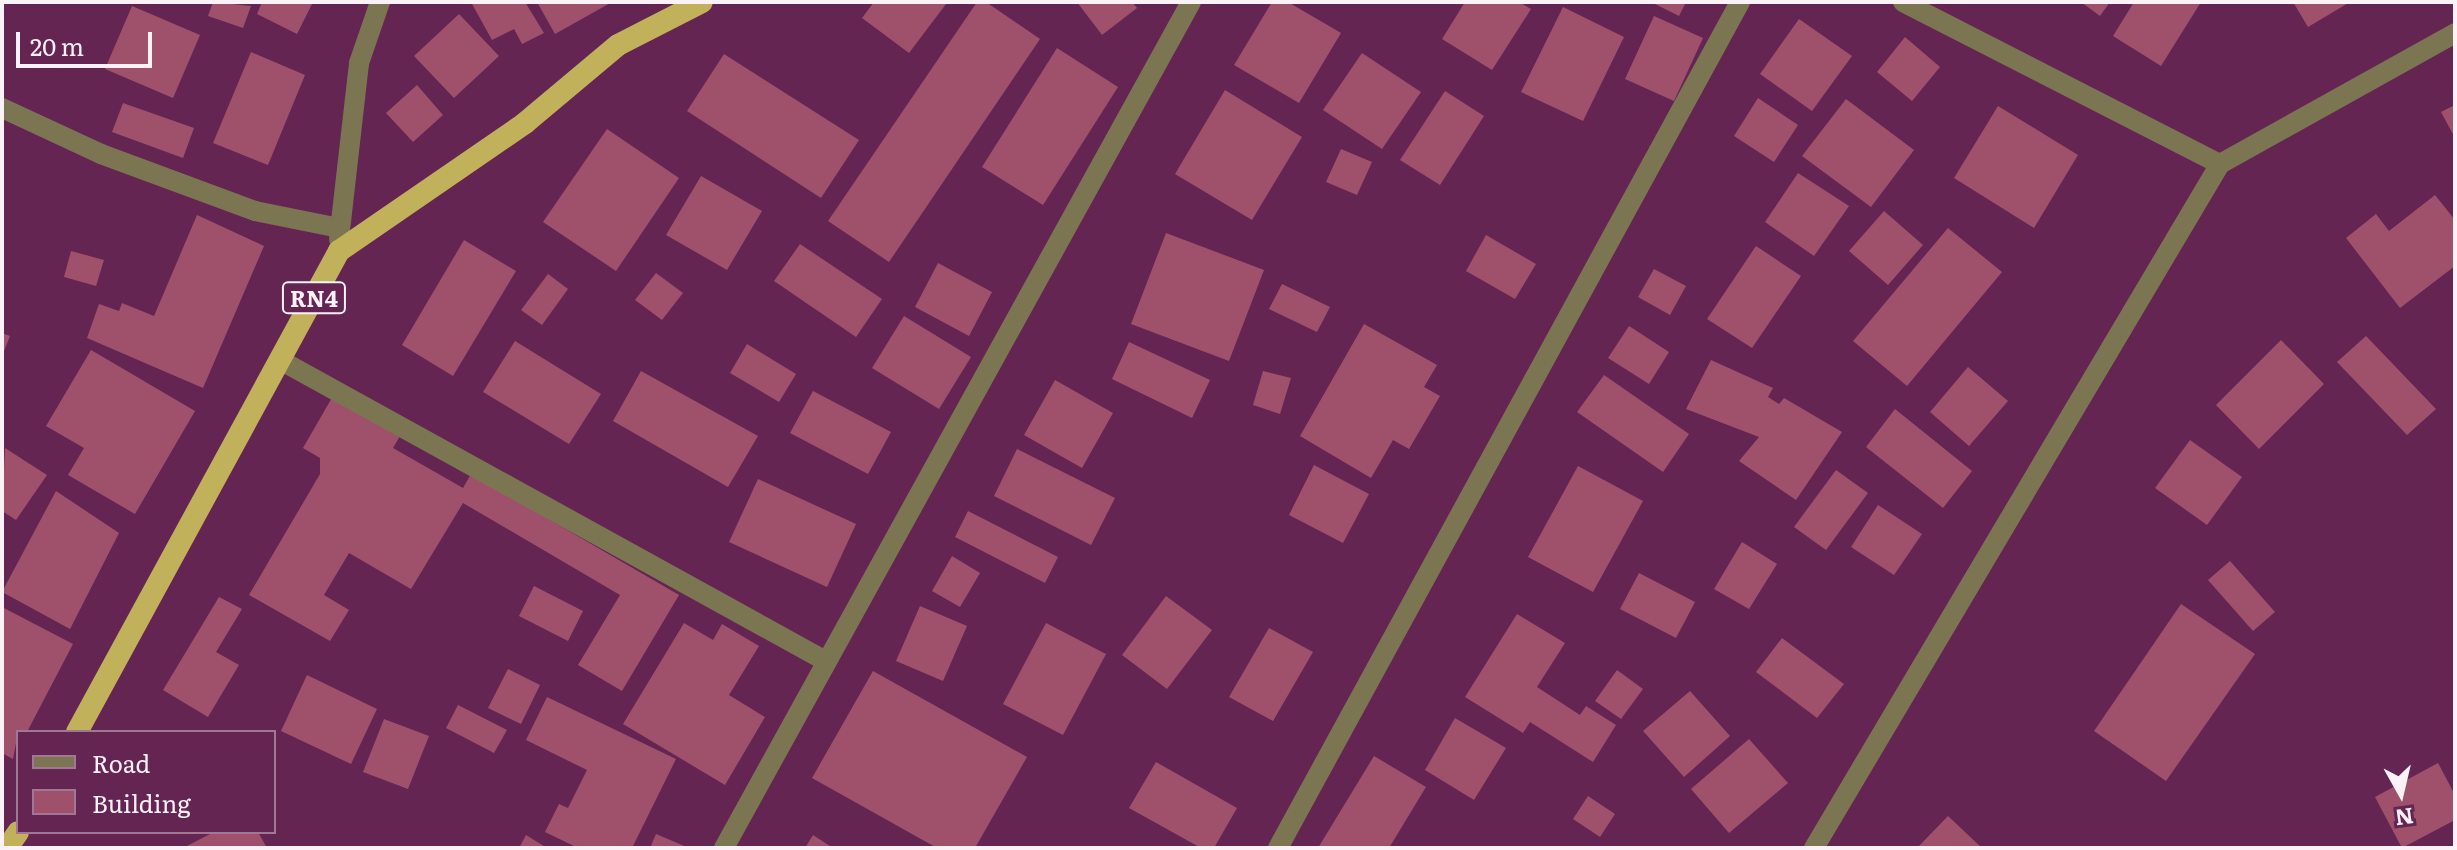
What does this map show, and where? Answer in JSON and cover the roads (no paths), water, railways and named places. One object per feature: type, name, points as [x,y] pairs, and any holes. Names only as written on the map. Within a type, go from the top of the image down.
[{"type":"highway","name":"RN4","points":[[78,730],[339,251],[525,123],[618,45],[702,2]]},
{"type":"street","points":[[339,251],[339,228],[359,63],[380,2]]},
{"type":"street","points":[[724,848],[824,660],[1191,2]]},
{"type":"street","points":[[1278,848],[1740,2]]},
{"type":"street","points":[[1903,2],[2220,164]]},
{"type":"street","points":[[1814,848],[2220,164],[2455,33]]},
{"type":"street","points":[[2,108],[101,154],[255,211],[339,228]]},
{"type":"street","points":[[280,360],[824,660]]}]
